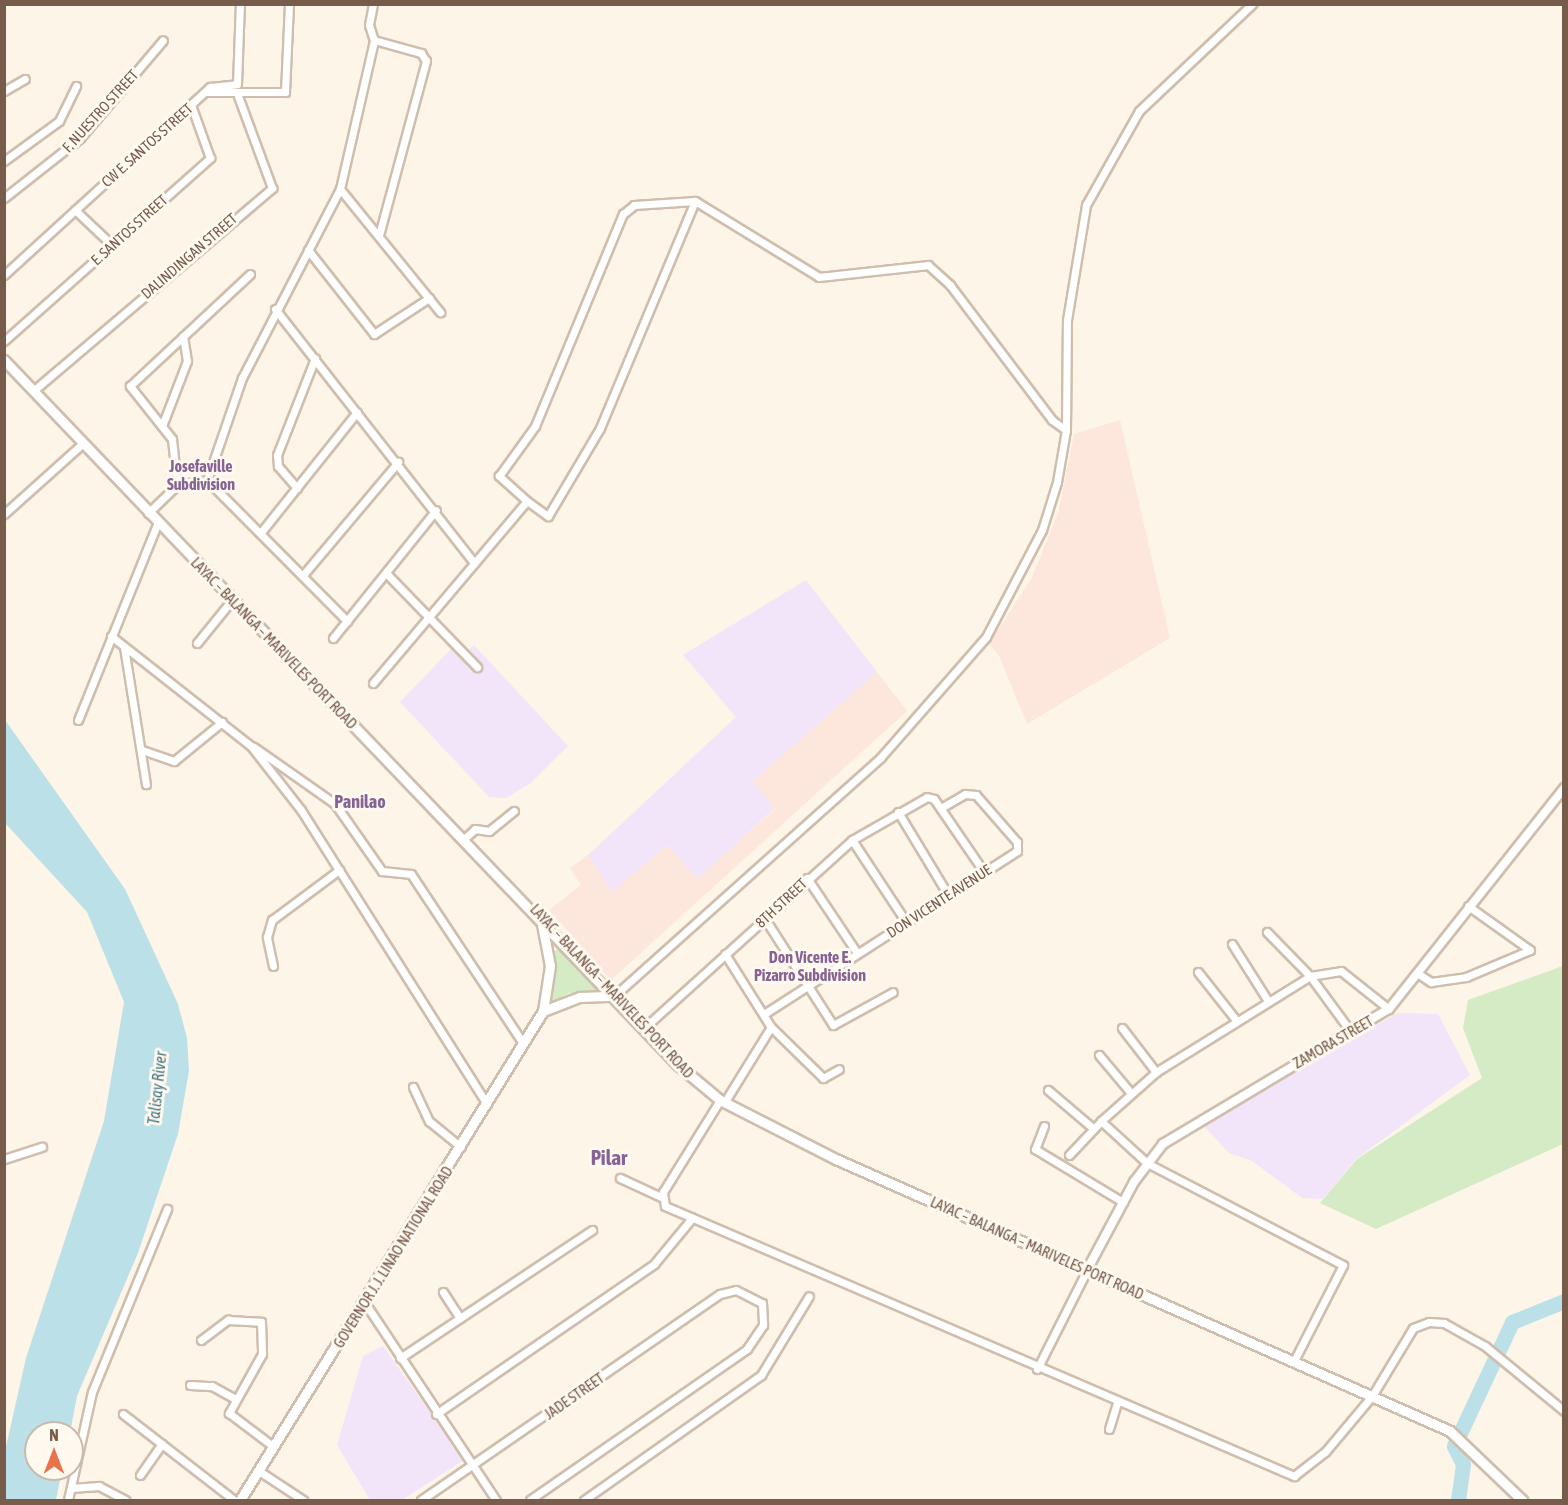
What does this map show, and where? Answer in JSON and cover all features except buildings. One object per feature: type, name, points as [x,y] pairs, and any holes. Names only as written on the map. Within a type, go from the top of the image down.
[{"type":"main road","name":"LAYAC – BALANGA – MARIVELES PORT ROAD","points":[[4,360],[157,524],[539,914],[681,1067],[722,1102],[1087,1270],[1295,1359],[1450,1431],[1467,1443],[1522,1500]]},
{"type":"main road","name":"GOVERNOR J. J. LINAO NATIONAL ROAD","points":[[240,1500],[461,1147],[543,1011],[549,950],[539,914]]},
{"type":"main road","points":[[543,1011],[580,997],[614,996]]},
{"type":"street","name":"CW E. SANTOS STREET","points":[[4,275],[205,92],[238,81],[240,4]]},
{"type":"street","points":[[205,92],[238,96],[285,92],[289,4]]},
{"type":"street","points":[[207,480],[242,378],[275,309],[340,189],[374,40],[369,26],[373,4]]},
{"type":"street","points":[[614,996],[881,756],[966,664],[1042,530],[1066,430],[1067,320],[1086,206],[1139,111],[1252,4]]},
{"type":"street","name":"F. NUESTRO STREET","points":[[4,198],[80,138],[163,40]]},
{"type":"street","points":[[374,40],[421,53],[426,61],[379,235]]},
{"type":"street","points":[[4,91],[25,79]]},
{"type":"street","points":[[4,161],[59,121],[75,86]]},
{"type":"street","name":"DALINDINGAN STREET","points":[[33,391],[270,192],[272,180],[238,96]]},
{"type":"street","name":"E. SANTOS STREET","points":[[4,341],[212,155],[191,105]]},
{"type":"street","points":[[340,189],[441,312]]},
{"type":"street","points":[[695,201],[600,429],[548,516],[526,501],[500,476],[536,426],[623,214],[642,203],[695,201],[797,269],[819,277],[910,264],[938,270],[1052,420],[1066,430]]},
{"type":"street","points":[[75,210],[112,245]]},
{"type":"street","points":[[308,250],[374,334],[429,298]]},
{"type":"street","points":[[177,485],[176,447],[130,386],[250,274]]},
{"type":"street","points":[[275,309],[436,510],[474,563]]},
{"type":"street","points":[[162,426],[187,361],[183,336]]},
{"type":"street","points":[[297,488],[278,466],[277,454],[315,358]]},
{"type":"street","points":[[262,531],[357,412]]},
{"type":"street","points":[[4,514],[81,445]]},
{"type":"street","points":[[303,575],[398,462]]},
{"type":"street","points":[[148,513],[177,485],[207,480]]},
{"type":"street","points":[[207,480],[262,531],[347,621]]},
{"type":"street","points":[[373,683],[526,501]]},
{"type":"street","points":[[333,638],[436,510]]},
{"type":"street","points":[[78,720],[157,524]]},
{"type":"street","points":[[386,573],[432,615],[477,667]]},
{"type":"street","points":[[197,643],[232,600]]},
{"type":"street","points":[[111,636],[251,746],[334,804],[382,871],[411,874],[523,1043]]},
{"type":"street","points":[[124,647],[146,784]]},
{"type":"street","points":[[142,750],[174,762],[222,722]]},
{"type":"street","points":[[251,746],[339,870],[487,1104]]},
{"type":"street","name":"ZAMORA STREET","points":[[1087,1270],[1123,1202],[1147,1163],[1186,1125],[1389,1009],[1563,788]]},
{"type":"street","name":"DON VICENTE AVENUE","points":[[764,1014],[1017,851],[1017,842],[976,795],[965,794],[941,808]]},
{"type":"street","name":"8TH STREET","points":[[644,1028],[807,878],[852,840],[898,812],[931,796],[941,808]]},
{"type":"street","points":[[941,808],[984,872]]},
{"type":"street","points":[[465,838],[475,829],[489,831],[514,812]]},
{"type":"street","points":[[898,812],[948,895]]},
{"type":"street","points":[[852,840],[906,922]]},
{"type":"street","points":[[273,966],[267,937],[272,920],[339,870]]},
{"type":"street","points":[[807,878],[857,953]]},
{"type":"street","points":[[1418,973],[1431,982],[1467,977],[1530,950],[1468,906]]},
{"type":"street","points":[[765,919],[833,1025],[893,992]]},
{"type":"street","points":[[1267,932],[1310,976],[1351,1032]]},
{"type":"street","points":[[1232,944],[1268,1001]]},
{"type":"street","points":[[725,954],[771,1027],[823,1078],[839,1069]]},
{"type":"street","points":[[1070,1155],[1130,1092],[1155,1072],[1310,976],[1341,970],[1389,1009]]},
{"type":"street","points":[[1198,972],[1236,1020]]},
{"type":"street","points":[[661,1197],[771,1027]]},
{"type":"street","points":[[1122,1028],[1155,1072]]},
{"type":"street","points":[[1100,1056],[1130,1092]]},
{"type":"street","points":[[413,1087],[429,1121],[461,1147]]},
{"type":"street","points":[[1048,1090],[1094,1129]]},
{"type":"street","points":[[1101,1121],[1147,1163],[1343,1265],[1295,1359]]},
{"type":"street","points":[[1044,1126],[1035,1149],[1123,1202]]},
{"type":"street","points":[[4,1159],[42,1147]]},
{"type":"street","points":[[620,1178],[661,1197],[665,1206],[692,1218],[1037,1369],[1294,1476],[1324,1452],[1372,1396],[1413,1328],[1444,1323],[1501,1357],[1563,1411]]},
{"type":"street","points":[[68,1500],[92,1392],[166,1209]]},
{"type":"street","points":[[436,1414],[654,1264],[692,1218]]},
{"type":"street","points":[[400,1358],[592,1230]]},
{"type":"street","points":[[1037,1369],[1087,1270]]},
{"type":"street","name":"JADE STREET","points":[[421,1500],[727,1290],[762,1303],[762,1325],[747,1349],[530,1500]]},
{"type":"street","points":[[443,1292],[460,1318]]},
{"type":"street","points":[[584,1500],[761,1375],[809,1296]]},
{"type":"street","points":[[364,1303],[436,1414],[496,1500]]},
{"type":"street","points":[[201,1340],[228,1320],[261,1322],[262,1354],[234,1398],[228,1413],[274,1447]]},
{"type":"street","points":[[190,1385],[212,1386],[234,1398]]},
{"type":"street","points":[[1109,1430],[1117,1403]]},
{"type":"street","points":[[123,1413],[234,1500]]},
{"type":"street","points":[[140,1475],[162,1444]]},
{"type":"street","points":[[259,1471],[303,1500]]},
{"type":"street","points":[[71,1488],[99,1486],[125,1500]]},
{"type":"shaded area","points":[[1120,420],[1170,638],[1027,724],[999,656],[989,644],[1031,579],[1058,514],[1074,434]]},
{"type":"shaded area","points":[[806,580],[877,672],[753,781],[775,808],[697,879],[667,845],[612,892],[588,855],[736,717],[683,655]]},
{"type":"shaded area","points":[[474,645],[568,746],[531,783],[506,798],[489,797],[400,702],[453,647],[462,656]]},
{"type":"shaded area","points":[[877,672],[907,711],[611,980],[549,910],[581,885],[570,868],[588,855],[612,891],[667,845],[697,878],[775,809],[752,781]]},
{"type":"shaded area","points":[[1398,1013],[1438,1014],[1470,1075],[1356,1159],[1323,1199],[1302,1198],[1252,1161],[1229,1153],[1200,1122]]},
{"type":"shaded area","points":[[383,1346],[464,1460],[402,1500],[370,1500],[337,1445],[363,1356]]},
{"type":"green space","points":[[561,948],[600,993],[569,993],[548,1005],[554,951]]},
{"type":"green space","points":[[1563,966],[1563,1144],[1376,1229],[1320,1203],[1357,1159],[1482,1078],[1463,1028],[1468,1000]]},
{"type":"water","name":"Talisay River","points":[[5,720],[125,889],[178,1004],[187,1038],[189,1071],[178,1134],[138,1253],[77,1396],[72,1421],[24,1421],[24,1481],[60,1481],[56,1500],[5,1500],[5,1451],[26,1358],[104,1121],[124,1002],[87,912],[5,823]]},
{"type":"waterway","points":[[1458,1500],[1463,1464],[1454,1446],[1512,1322],[1564,1301]]},
{"type":"district","name":"Josefaville Subdivision","points":[[201,475]]},
{"type":"district","name":"Panilao","points":[[360,802]]},
{"type":"district","name":"Don Vicente E. Pizarro Subdivision","points":[[810,966]]},
{"type":"district","name":"Pilar","points":[[609,1157]]}]
